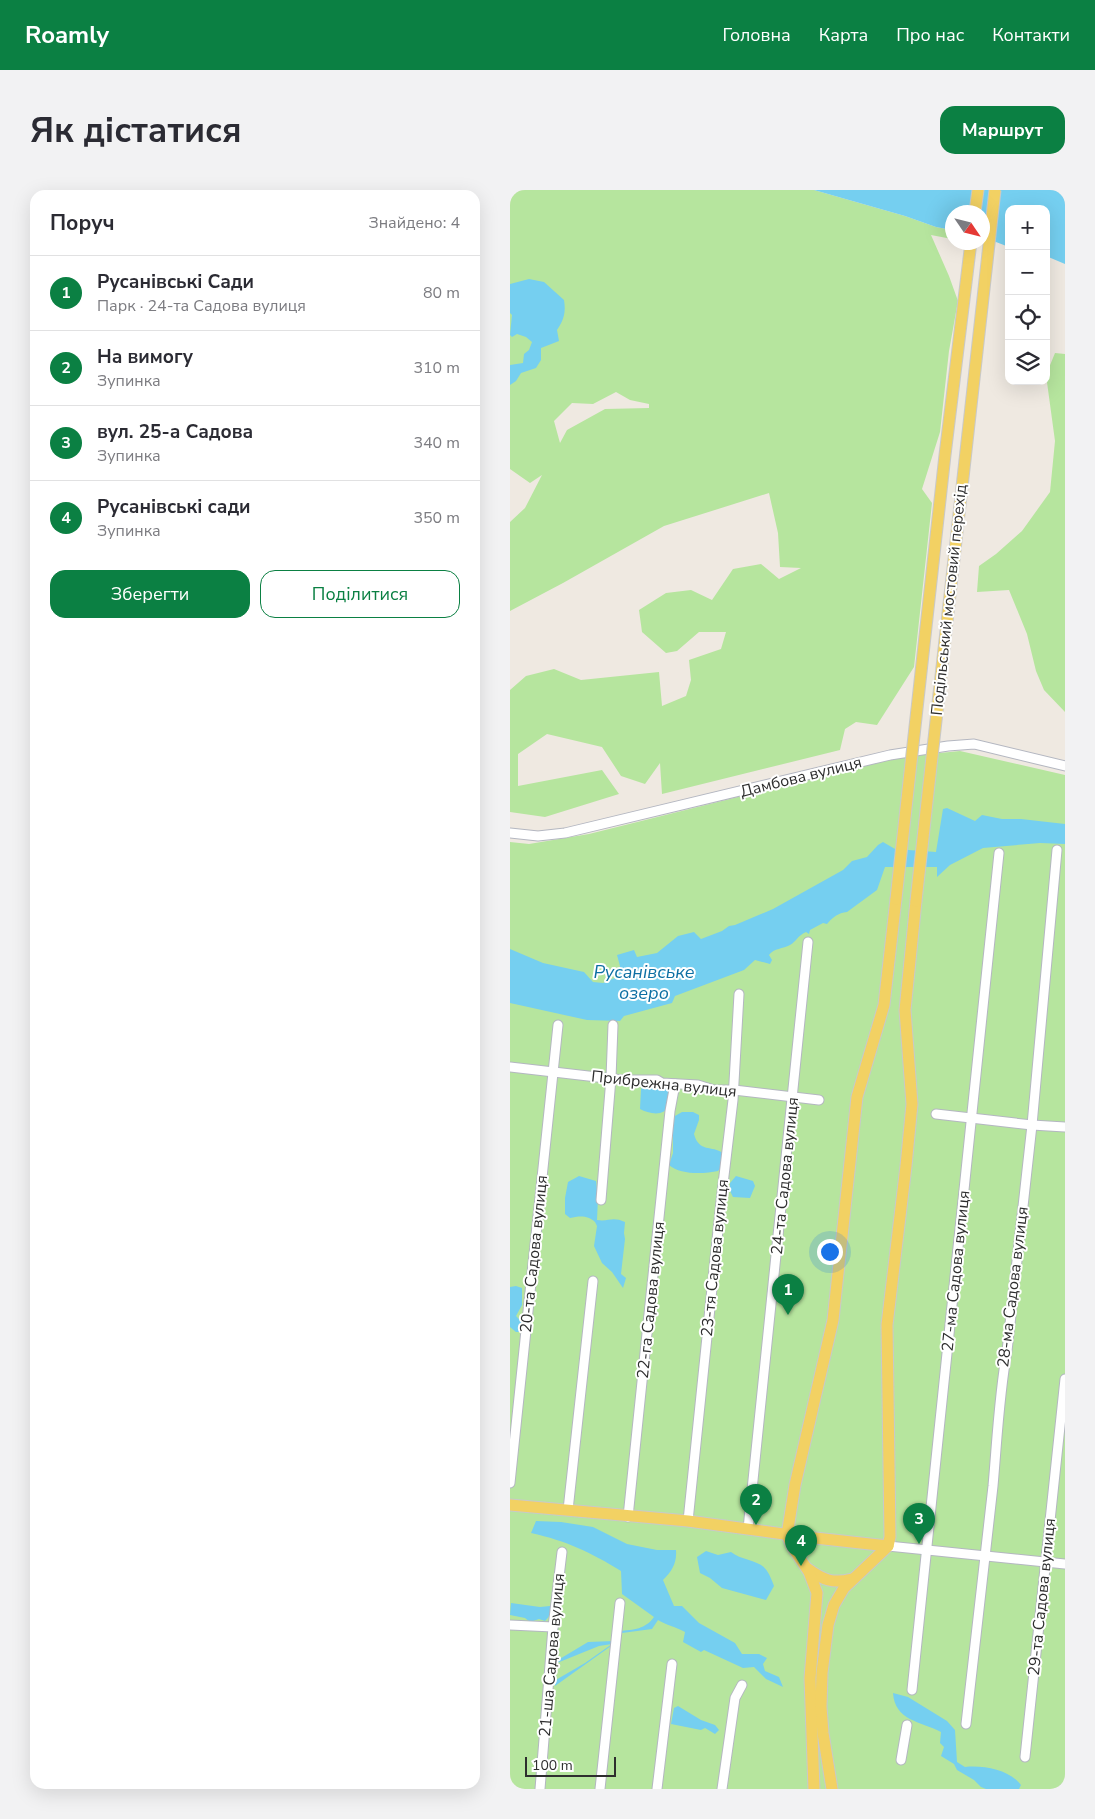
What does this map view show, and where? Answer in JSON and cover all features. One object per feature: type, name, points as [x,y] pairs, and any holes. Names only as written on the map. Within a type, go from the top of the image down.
[{"type":"main road","points":[[976,205],[978,190]]},
{"type":"main road","name":"Подільський мостовий перехід","points":[[888,1546],[890,1537],[890,1447],[887,1325],[912,1104],[905,1010],[995,190]]},
{"type":"main road","name":"Подільський мостовий перехід","points":[[787,1535],[795,1485],[833,1320],[857,1097],[884,1004],[945,455],[970,250]]},
{"type":"main road","points":[[510,1505],[688,1522],[888,1546]]},
{"type":"main road","points":[[787,1535],[815,1583],[817,1593],[810,1678],[814,1789]]},
{"type":"main road","points":[[832,1789],[823,1733],[822,1672],[824,1644],[834,1605],[844,1588],[888,1546]]},
{"type":"main road","points":[[807,1568],[818,1577],[829,1582],[841,1582],[852,1579]]},
{"type":"street","name":"Дамбова вулиця","points":[[510,833],[538,836],[572,832],[890,755],[948,746],[974,744],[1065,766]]},
{"type":"street","name":"28-ма Садова вулиця","points":[[966,1724],[986,1556],[1001,1384],[1007,1351],[1032,1125],[1057,850]]},
{"type":"street","name":"27-ма Садова вулиця","points":[[912,1690],[999,853]]},
{"type":"street","name":"24-та Садова вулиця","points":[[748,1529],[808,942]]},
{"type":"street","name":"23-тя Садова вулиця","points":[[688,1522],[734,1090],[740,994]]},
{"type":"street","name":"20-та Садова вулиця","points":[[510,1483],[558,1025]]},
{"type":"street","points":[[601,1200],[611,1078],[613,1025]]},
{"type":"street","name":"Прибрежна вулиця","points":[[510,1067],[630,1080],[657,1080],[675,1084],[698,1085],[714,1090],[734,1090],[819,1100]]},
{"type":"street","name":"22-га Садова вулиця","points":[[628,1516],[670,1111],[675,1084]]},
{"type":"street","points":[[936,1114],[1065,1127]]},
{"type":"street","points":[[568,1510],[593,1281]]},
{"type":"street","name":"29-та Садова вулиця","points":[[1025,1757],[1065,1379]]},
{"type":"street","points":[[888,1546],[1065,1564]]},
{"type":"street","name":"21-ша Садова вулиця","points":[[540,1789],[562,1552]]},
{"type":"street","points":[[600,1789],[620,1602]]},
{"type":"street","points":[[510,1625],[554,1628]]},
{"type":"street","points":[[657,1789],[672,1664]]},
{"type":"street","points":[[722,1789],[735,1698],[742,1686]]},
{"type":"street","points":[[901,1760],[908,1724]]},
{"type":"green space","points":[[510,190],[814,190],[945,229],[945,238],[931,235],[958,301],[949,351],[940,432],[922,489],[932,503],[914,667],[877,725],[856,722],[845,729],[840,750],[662,794],[660,763],[645,784],[621,776],[602,747],[547,734],[518,754],[518,786],[602,770],[619,794],[545,817],[510,812],[510,690],[526,676],[554,669],[581,680],[659,672],[662,706],[686,696],[691,680],[689,660],[721,649],[726,632],[699,632],[677,651],[666,653],[642,632],[639,610],[666,593],[691,590],[712,600],[733,569],[761,564],[779,579],[801,568],[780,567],[778,533],[769,493],[664,526],[510,611],[510,522],[525,508],[542,475],[530,483],[510,469]],"holes":[[[616,392],[630,400],[649,404],[649,408],[605,409],[567,430],[560,443],[554,421],[572,403],[593,404]]]},
{"type":"green space","points":[[1055,353],[1065,354],[1065,712],[1044,690],[1036,671],[1027,634],[1009,590],[977,592],[979,566],[1022,531],[1050,492],[1055,441],[1047,385],[1050,385],[1050,365]]},
{"type":"green space","points":[[960,751],[1065,775],[1065,1787],[1062,1789],[510,1789],[510,842],[529,844],[589,834],[899,757]]},
{"type":"water","points":[[814,190],[1065,190],[1065,264],[1050,258],[1050,205],[1005,205],[1005,245],[990,240],[990,205],[945,205],[945,229]]},
{"type":"water","points":[[529,279],[544,282],[564,300],[564,316],[557,330],[559,341],[541,348],[541,360],[536,368],[521,373],[516,381],[510,385],[510,365],[523,363],[524,354],[529,350],[532,342],[526,337],[517,334],[512,337],[510,335],[512,315],[510,313],[510,284]]},
{"type":"water","name":"Русанівське озеро","points":[[947,808],[975,821],[982,815],[1002,819],[1021,819],[1065,824],[1065,844],[1040,843],[983,848],[950,865],[937,877],[937,867],[885,867],[877,890],[847,912],[831,919],[827,924],[823,923],[810,930],[809,934],[806,932],[803,934],[790,945],[773,951],[769,955],[772,960],[770,964],[755,960],[744,970],[675,996],[672,1003],[624,1016],[620,1021],[587,1020],[510,1003],[510,949],[543,963],[584,972],[593,982],[603,983],[617,977],[620,966],[617,955],[634,950],[637,957],[657,953],[678,936],[694,932],[701,939],[722,931],[729,926],[773,909],[843,870],[852,861],[867,857],[883,842],[895,849],[936,852],[943,809]]},
{"type":"water","points":[[645,1085],[669,1089],[669,1105],[667,1109],[660,1113],[652,1113],[640,1109],[641,1089]]},
{"type":"water","points":[[682,1112],[693,1112],[699,1115],[694,1134],[699,1144],[723,1153],[722,1166],[718,1171],[706,1173],[686,1172],[679,1171],[669,1165],[673,1153],[673,1124],[675,1116]]},
{"type":"water","points":[[579,1176],[596,1181],[598,1198],[597,1220],[617,1219],[625,1222],[621,1274],[626,1278],[623,1288],[612,1272],[602,1263],[594,1246],[597,1226],[595,1222],[583,1217],[570,1218],[565,1214],[568,1182]]},
{"type":"water","points":[[736,1176],[753,1181],[755,1186],[750,1198],[733,1197],[730,1191],[730,1183]]},
{"type":"water","points":[[510,1287],[522,1288],[522,1305],[516,1316],[522,1322],[520,1332],[516,1332],[510,1327]]},
{"type":"water","points":[[536,1521],[561,1522],[593,1527],[627,1544],[657,1550],[676,1550],[676,1559],[673,1566],[663,1580],[674,1606],[682,1606],[699,1623],[735,1643],[742,1654],[759,1654],[767,1658],[763,1664],[765,1671],[779,1677],[783,1687],[766,1679],[754,1667],[743,1668],[704,1650],[701,1652],[683,1642],[685,1632],[658,1620],[652,1629],[622,1633],[614,1646],[611,1646],[555,1686],[554,1681],[612,1644],[599,1646],[557,1663],[558,1660],[588,1642],[614,1641],[620,1631],[643,1626],[654,1617],[622,1594],[621,1571],[578,1548],[531,1533]]},
{"type":"water","points":[[706,1551],[718,1555],[731,1552],[764,1567],[774,1586],[766,1600],[722,1588],[710,1578],[700,1573],[697,1557]]},
{"type":"water","points":[[511,1603],[540,1607],[550,1606],[551,1612],[545,1621],[539,1619],[530,1622],[525,1618],[510,1615]]},
{"type":"water","points":[[893,1693],[908,1697],[947,1721],[955,1730],[957,1762],[965,1767],[988,1768],[1003,1772],[1021,1785],[1019,1789],[986,1789],[957,1770],[954,1764],[941,1756],[944,1747],[940,1743],[941,1732],[904,1715],[898,1709]]},
{"type":"water","points":[[678,1706],[701,1720],[715,1725],[719,1730],[715,1734],[705,1728],[701,1730],[671,1724],[674,1708]]},
{"type":"place","name":"Русанівські Сади","points":[[788,1315]]},
{"type":"place","name":"На вимогу","points":[[756,1525]]},
{"type":"place","name":"вул. 25-а Садова","points":[[919,1544]]},
{"type":"place","name":"Русанівські сади","points":[[801,1566]]}]
